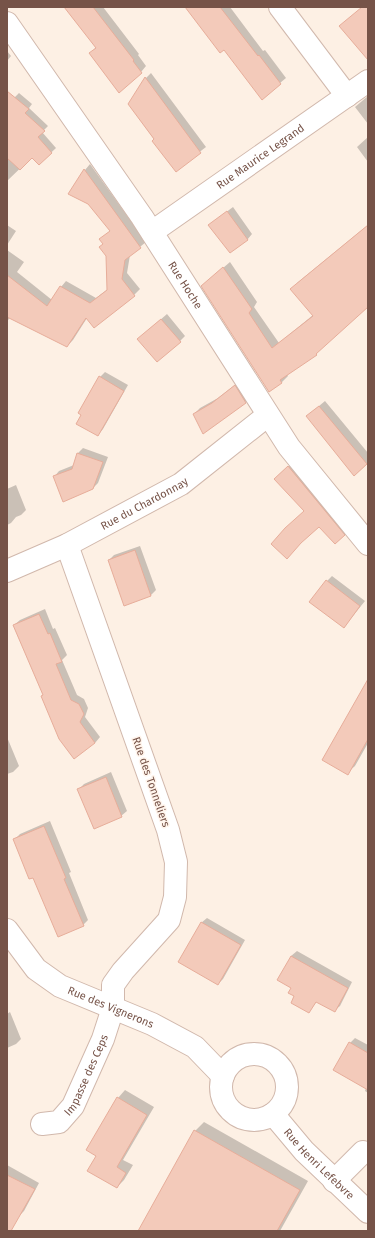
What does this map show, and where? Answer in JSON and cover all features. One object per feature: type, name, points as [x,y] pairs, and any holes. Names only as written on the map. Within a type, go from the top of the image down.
[{"type":"street","points":[[280,7],[347,96]]},
{"type":"street","name":"Rue Hoche","points":[[7,23],[152,232],[289,447],[368,544]]},
{"type":"street","name":"Rue Maurice Legrand","points":[[152,232],[368,81]]},
{"type":"street","name":"Rue du Chardonnay","points":[[7,571],[67,545],[181,484],[268,415]]},
{"type":"street","name":"Rue des Tonneliers","points":[[67,545],[168,830],[176,862],[175,897],[168,920],[123,971],[113,986],[113,1008]]},
{"type":"street","name":"Rue des Vignerons","points":[[7,930],[36,969],[60,986],[152,1024],[195,1047],[223,1076]]},
{"type":"street","name":"Impasse des Ceps","points":[[42,1124],[59,1122],[73,1106],[103,1039],[113,1008]]},
{"type":"street","points":[[258,1054],[272,1059],[282,1070],[286,1080],[287,1091],[282,1105],[273,1114],[262,1119],[248,1120],[241,1118],[232,1112],[224,1102],[221,1085],[223,1076],[229,1066],[238,1058],[246,1055],[258,1054]]},
{"type":"street","name":"Rue Henri Lefebvre","points":[[273,1114],[304,1151],[368,1212]]},
{"type":"street","points":[[334,1181],[363,1152]]},
{"type":"building","points":[[64,7],[93,7],[134,60],[133,61],[142,73],[119,93],[89,53],[96,48]]},
{"type":"building","points":[[185,7],[220,7],[281,84],[262,100],[224,50],[220,53]]},
{"type":"building","points":[[362,7],[368,7],[368,60],[339,26]]},
{"type":"building","points":[[145,77],[201,153],[176,172],[152,141],[154,139],[128,104]]},
{"type":"building","points":[[7,91],[29,109],[25,113],[45,131],[38,137],[52,153],[39,165],[32,158],[20,170],[7,158]]},
{"type":"building","points":[[84,169],[141,248],[125,260],[122,279],[135,296],[94,328],[86,318],[67,347],[7,317],[7,275],[47,306],[60,286],[90,303],[107,290],[106,256],[99,247],[103,244],[99,239],[110,231],[88,204],[68,194]]},
{"type":"building","points":[[227,211],[248,240],[230,253],[208,225]]},
{"type":"building","points":[[368,225],[368,307],[316,354],[317,355],[280,380],[282,383],[269,392],[201,286],[223,267],[252,309],[249,313],[272,348],[313,316],[290,289]]},
{"type":"building","points":[[161,319],[181,342],[157,362],[137,339]]},
{"type":"building","points":[[99,376],[124,391],[98,436],[76,424],[81,415],[78,413]]},
{"type":"building","points":[[235,385],[246,403],[203,434],[193,414],[212,403]]},
{"type":"building","points":[[319,406],[367,464],[354,476],[306,416]]},
{"type":"building","points":[[77,453],[103,462],[93,489],[63,502],[53,476],[72,469]]},
{"type":"building","points":[[288,466],[345,535],[335,544],[319,527],[301,543],[287,559],[271,544],[285,528],[304,511],[274,479]]},
{"type":"building","points":[[135,550],[151,596],[124,606],[108,560]]},
{"type":"building","points":[[326,580],[360,606],[344,628],[309,602]]},
{"type":"building","points":[[39,614],[48,634],[50,633],[62,662],[56,664],[71,700],[79,704],[84,714],[80,722],[95,743],[74,759],[59,739],[41,696],[43,695],[13,625]]},
{"type":"building","points":[[368,679],[368,739],[348,775],[322,760]]},
{"type":"building","points":[[106,777],[122,817],[94,829],[77,789]]},
{"type":"building","points":[[44,826],[84,926],[58,937],[33,878],[29,879],[13,839]]},
{"type":"building","points":[[201,922],[241,945],[218,985],[178,962]]},
{"type":"building","points":[[291,956],[348,988],[335,1012],[316,1002],[309,1013],[291,1003],[294,996],[288,993],[291,988],[277,980]]},
{"type":"building","points":[[349,1042],[368,1053],[368,1090],[333,1070]]},
{"type":"building","points":[[117,1097],[147,1115],[117,1167],[126,1173],[117,1188],[87,1171],[96,1156],[86,1150]]},
{"type":"building","points":[[194,1130],[300,1190],[277,1231],[138,1231]]},
{"type":"building","points":[[7,1175],[35,1189],[11,1231],[7,1231]]}]
